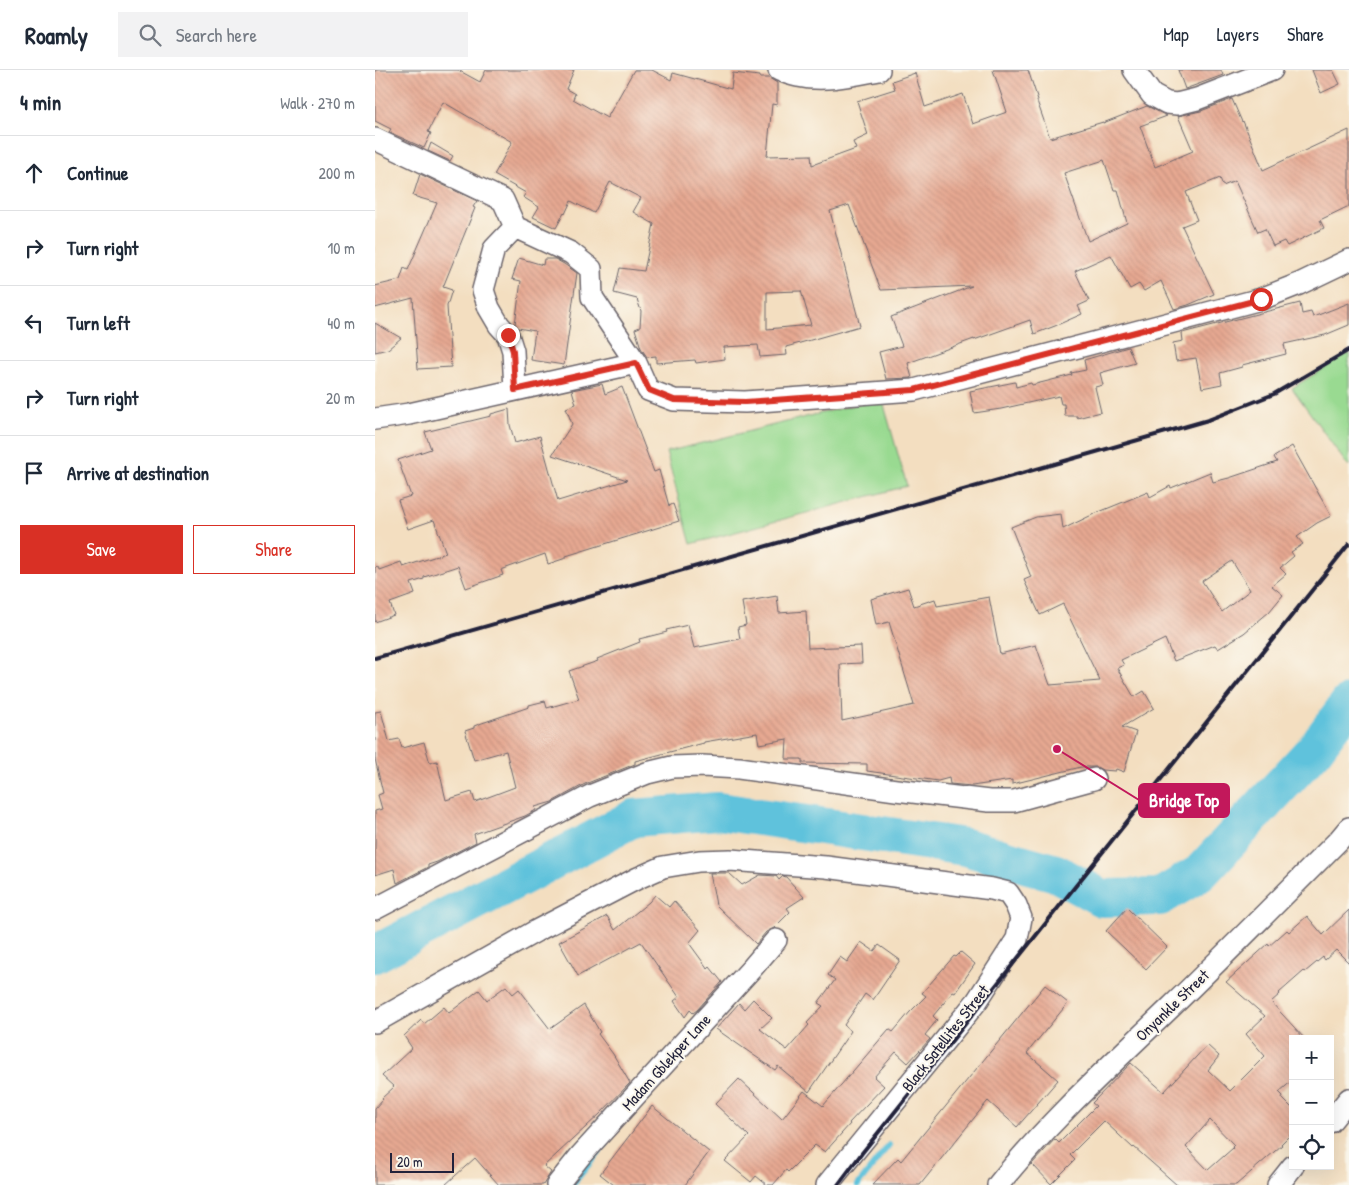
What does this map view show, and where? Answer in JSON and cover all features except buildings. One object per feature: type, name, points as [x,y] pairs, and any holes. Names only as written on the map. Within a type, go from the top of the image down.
[{"type":"street","points":[[779,70],[799,76],[824,78],[852,76],[879,70]]},
{"type":"street","points":[[1134,70],[1151,95],[1167,103],[1177,104],[1197,99],[1273,70]]},
{"type":"street","points":[[375,139],[503,200],[515,227],[571,252],[591,269],[592,297],[636,363],[649,390],[674,400],[745,402],[914,390],[1261,299],[1299,284],[1349,260]]},
{"type":"street","points":[[515,227],[494,248],[483,290],[489,308],[499,325],[508,335],[513,351],[515,390]]},
{"type":"street","points":[[375,419],[409,414],[636,363]]},
{"type":"street","points":[[375,909],[590,796],[647,773],[672,767],[739,768],[989,801],[1014,801],[1094,779]]},
{"type":"street","name":"Onyankle Street","points":[[998,1185],[1022,1155],[1079,1096],[1196,983],[1349,828]]},
{"type":"street","name":"Black Satellites Street","points":[[375,1022],[536,930],[663,867],[699,860],[826,866],[1008,893],[1016,905],[1021,918],[1017,938],[977,1001],[827,1185]]},
{"type":"street","name":"Madam Gblekper Lane","points":[[557,1185],[581,1155],[776,940]]},
{"type":"street","points":[[1334,1117],[1349,1099]]},
{"type":"street","points":[[1278,1185],[1290,1170]]},
{"type":"green space","points":[[1349,353],[1349,465],[1348,466],[1292,388]]},
{"type":"green space","points":[[882,398],[907,486],[691,544],[666,452]]},
{"type":"waterway","points":[[375,954],[634,818],[718,811],[965,847],[1056,873],[1102,898],[1160,897],[1200,873],[1314,750],[1349,703]]},
{"type":"waterway","points":[[572,1185],[606,1143]]},
{"type":"waterway","points":[[858,1185],[889,1145]]},
{"type":"railway","points":[[375,658],[1208,420],[1274,394],[1349,350]]},
{"type":"railway","points":[[838,1185],[1349,544]]},
{"type":"place","name":"Bridge Top","points":[[1057,749]]},
{"type":"route","points":[[508,335],[513,351],[515,390],[636,363],[649,390],[674,400],[745,402],[914,390],[1261,299]]}]
